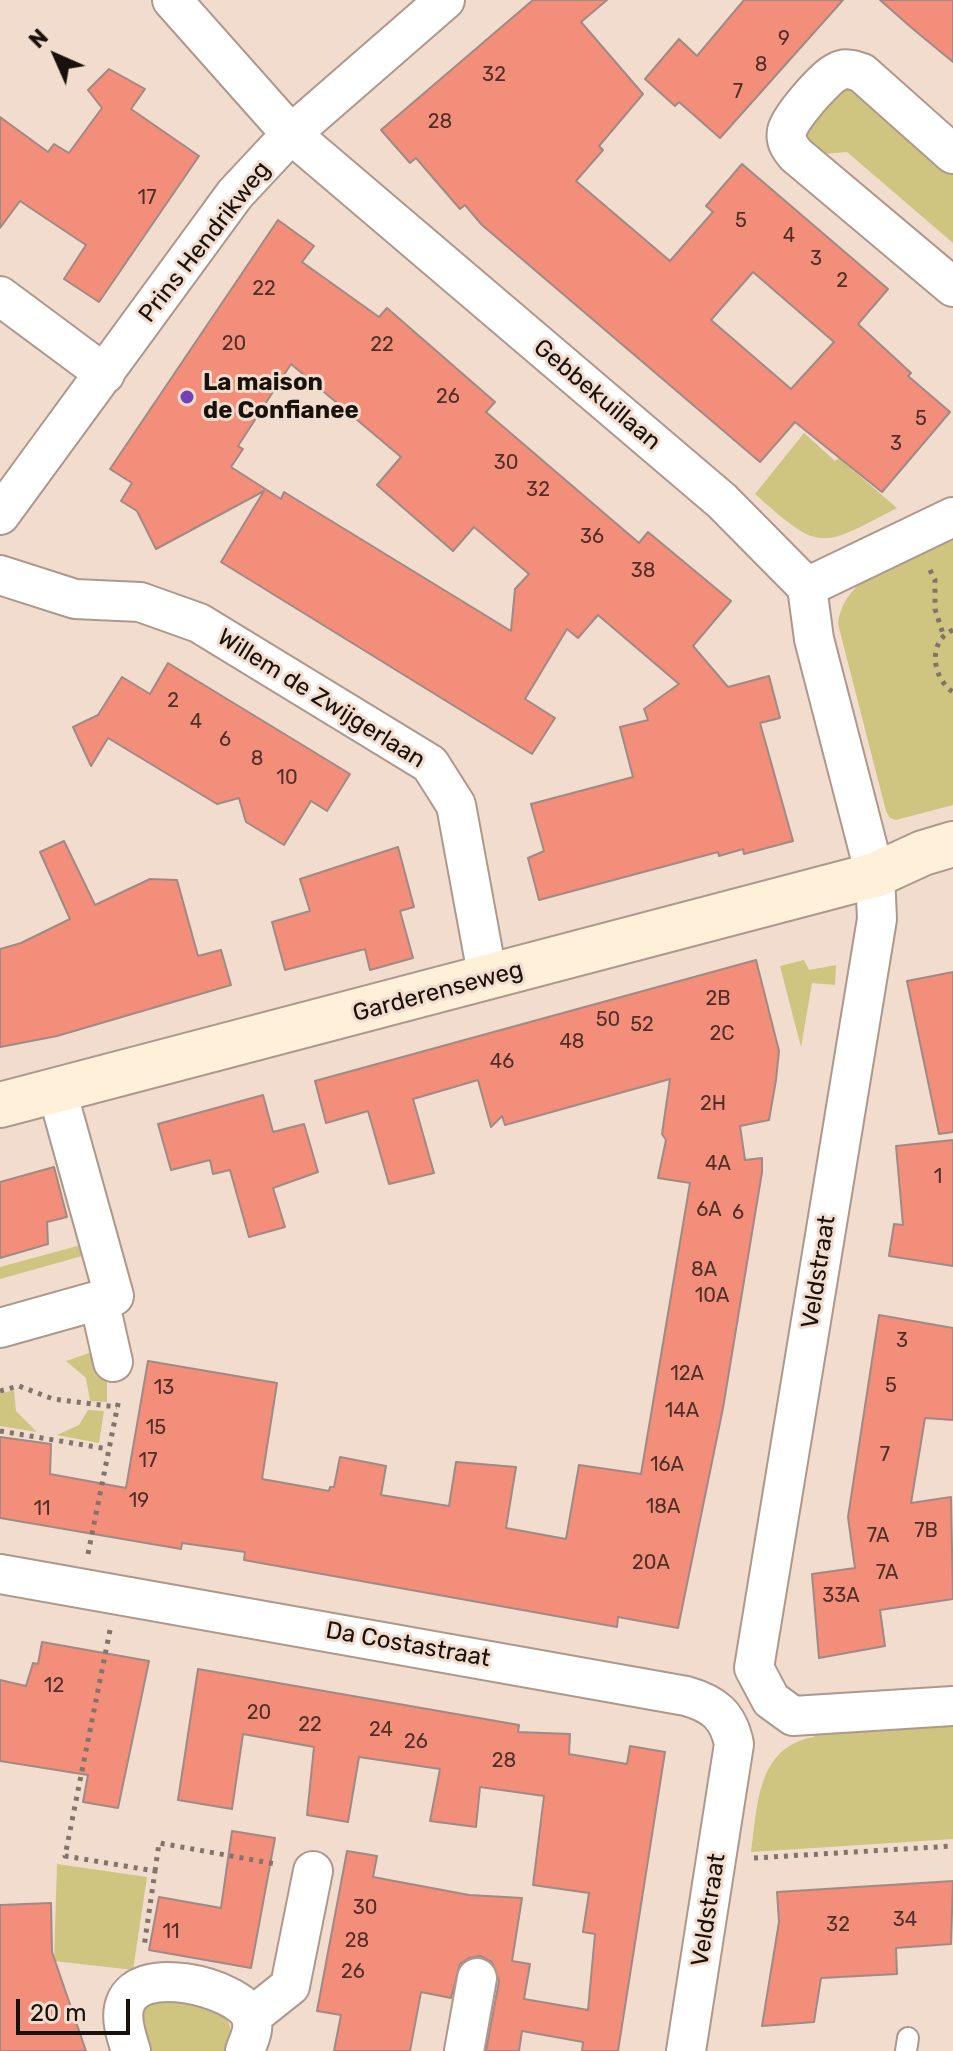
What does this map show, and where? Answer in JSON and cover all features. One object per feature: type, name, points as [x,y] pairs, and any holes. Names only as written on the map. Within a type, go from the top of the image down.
[{"type":"main road","name":"Garderenseweg","points":[[0,1105],[875,875],[923,853],[953,844]]},
{"type":"main road","name":"Garderenseweg","points":[[875,875],[930,881],[953,876]]},
{"type":"street","name":"Gebbekuillaan","points":[[172,0],[291,134],[722,501],[807,587]]},
{"type":"street","name":"Prins Hendrikweg","points":[[0,515],[235,194],[291,134],[445,0]]},
{"type":"street","points":[[949,289],[796,155],[787,140],[787,129],[827,79],[838,71],[851,69],[862,73],[953,154]]},
{"type":"street","points":[[0,296],[105,374]]},
{"type":"street","points":[[875,875],[814,639],[807,587],[953,517]]},
{"type":"street","name":"Willem de Zwijgerlaan","points":[[0,575],[75,599],[140,602],[199,623],[430,764],[456,805],[488,979]]},
{"type":"street","name":"Veldstraat","points":[[875,875],[877,919],[754,1668],[771,1700],[793,1716],[953,1706]]},
{"type":"street","points":[[0,1328],[114,1296],[57,1091]]},
{"type":"street","points":[[99,1300],[113,1362]]},
{"type":"street","name":"Da Costastraat","points":[[0,1574],[686,1696],[705,1701],[727,1721]]},
{"type":"street","name":"Veldstraat","points":[[686,2051],[734,1744],[727,1721]]},
{"type":"street","points":[[248,2034],[290,1986],[313,1871]]},
{"type":"street","points":[[464,2051],[477,1978]]},
{"type":"street","points":[[131,2051],[123,2011],[138,1988],[159,1980],[227,1994],[242,2003],[248,2034]]},
{"type":"path","points":[[904,540],[923,558],[935,580],[935,609],[943,634]]},
{"type":"path","points":[[953,630],[943,634],[936,645],[940,679],[953,692]]},
{"type":"path","points":[[81,1586],[120,1393],[113,1362]]},
{"type":"path","points":[[0,1391],[19,1386],[53,1399],[117,1407]]},
{"type":"path","points":[[0,1431],[108,1449]]},
{"type":"path","points":[[117,1593],[65,1856],[155,1871]]},
{"type":"path","points":[[138,1988],[159,1843],[313,1871]]},
{"type":"path","points":[[717,1861],[953,1846]]},
{"type":"shaded area","points":[[848,87],[857,89],[953,170],[953,243],[847,152],[813,155],[804,146],[803,126],[829,95]]},
{"type":"shaded area","points":[[804,433],[835,461],[839,458],[897,508],[836,537],[809,535],[794,527],[755,494]]},
{"type":"shaded area","points":[[953,537],[953,805],[896,820],[890,818],[886,811],[838,624],[843,606],[866,579],[900,559]]},
{"type":"shaded area","points":[[804,960],[809,970],[836,965],[835,985],[812,983],[801,1047],[780,966]]},
{"type":"shaded area","points":[[81,1245],[82,1256],[0,1279],[0,1267]]},
{"type":"shaded area","points":[[92,1352],[107,1378],[107,1402],[90,1401],[86,1378],[66,1361]]},
{"type":"shaded area","points":[[14,1390],[16,1411],[37,1432],[0,1426],[0,1394]]},
{"type":"shaded area","points":[[88,1410],[104,1411],[99,1443],[57,1435],[79,1425]]},
{"type":"shaded area","points":[[953,1719],[953,1839],[751,1852],[759,1798],[770,1766],[795,1743],[814,1737],[813,1729]]},
{"type":"shaded area","points":[[57,1864],[147,1877],[133,1970],[54,1961]]},
{"type":"shaded area","points":[[154,1997],[196,2003],[221,2014],[229,2023],[231,2035],[225,2051],[147,2051],[140,2008]]},
{"type":"building","points":[[533,0],[607,0],[581,22],[643,94],[599,146],[603,150],[576,181],[670,261],[713,212],[706,206],[742,164],[888,289],[858,324],[911,373],[908,376],[950,412],[882,492],[795,422],[760,462],[482,225],[465,205],[460,209],[416,158],[410,163],[381,130]],"holes":[[[753,272],[834,342],[791,389],[711,320]]]},
{"type":"building","points":[[744,0],[843,0],[720,138],[679,102],[675,106],[645,79],[679,39],[697,56]]},
{"type":"building","points":[[880,0],[953,0],[953,62],[913,29]]},
{"type":"building","points":[[109,69],[145,89],[131,109],[199,156],[99,302],[64,279],[86,245],[20,201],[0,228],[0,117],[48,152],[54,144],[69,153],[102,108],[88,90]]},
{"type":"building","points":[[278,220],[314,246],[302,262],[379,317],[387,308],[495,402],[486,412],[639,543],[648,532],[731,601],[693,646],[728,687],[769,676],[780,718],[760,723],[793,841],[744,854],[743,849],[719,856],[718,852],[539,900],[528,858],[544,851],[531,804],[633,777],[620,727],[648,720],[644,709],[679,684],[598,615],[578,638],[567,629],[525,699],[555,718],[532,754],[221,562],[264,491],[156,549],[137,511],[121,501],[132,483],[110,469]],"holes":[[[291,364],[401,457],[377,485],[453,551],[474,527],[529,574],[515,589],[511,631],[284,492],[281,499],[231,467],[243,449],[238,446]]]},
{"type":"building","points":[[168,663],[350,774],[327,811],[311,801],[284,845],[246,822],[239,798],[217,804],[108,738],[91,766],[73,727],[98,715],[122,677],[150,694]]},
{"type":"building","points":[[64,841],[95,905],[150,879],[177,880],[198,956],[221,950],[231,985],[57,1036],[0,1047],[0,949],[21,943],[70,919],[40,852]]},
{"type":"building","points":[[398,847],[414,907],[400,911],[413,958],[370,970],[365,949],[285,970],[272,922],[310,911],[300,879]]},
{"type":"building","points":[[756,960],[779,1051],[776,1080],[769,1120],[740,1126],[745,1160],[762,1158],[762,1172],[723,1408],[678,1628],[618,1617],[617,1627],[244,1560],[245,1552],[182,1543],[181,1549],[0,1518],[0,1437],[51,1444],[50,1474],[126,1488],[148,1361],[277,1383],[262,1479],[329,1491],[330,1487],[334,1487],[340,1457],[386,1466],[381,1495],[449,1506],[456,1462],[516,1467],[506,1528],[566,1539],[579,1465],[641,1474],[690,1183],[658,1178],[666,1140],[662,1134],[670,1079],[505,1125],[502,1116],[491,1127],[478,1080],[413,1099],[434,1173],[389,1184],[368,1111],[326,1123],[315,1081]]},
{"type":"building","points":[[953,972],[953,1132],[939,1134],[907,981]]},
{"type":"building","points":[[263,1095],[273,1132],[304,1124],[318,1172],[273,1188],[285,1227],[249,1237],[230,1170],[213,1174],[210,1160],[171,1170],[158,1124]]},
{"type":"building","points":[[953,1140],[953,1266],[889,1256],[894,1224],[903,1225],[896,1146]]},
{"type":"building","points":[[54,1167],[67,1217],[47,1222],[48,1244],[0,1258],[0,1182]]},
{"type":"building","points":[[879,1315],[953,1328],[953,1420],[925,1418],[911,1503],[951,1497],[953,1599],[880,1610],[885,1646],[819,1658],[812,1574],[855,1568],[848,1517]]},
{"type":"building","points":[[42,1642],[149,1661],[118,1808],[83,1802],[88,1775],[0,1761],[0,1680],[26,1686],[33,1663],[38,1664]]},
{"type":"building","points":[[198,1669],[519,1725],[518,1732],[570,1734],[569,1754],[627,1764],[630,1746],[665,1752],[618,2051],[582,2051],[583,2042],[522,2031],[519,2051],[486,2051],[499,1981],[492,1962],[480,1956],[460,1964],[451,1998],[421,1992],[410,2051],[334,2051],[341,2015],[317,2011],[347,1851],[377,1856],[373,1877],[469,1895],[522,1898],[512,1961],[530,1964],[524,1999],[588,2010],[595,1934],[583,1932],[589,1893],[533,1885],[544,1796],[480,1787],[476,1827],[430,1821],[440,1769],[359,1757],[348,1822],[307,1815],[314,1747],[243,1734],[232,1809],[178,1800]]},
{"type":"building","points":[[232,1831],[275,1838],[251,1968],[149,1950],[159,1897],[221,1908]]},
{"type":"building","points":[[953,1881],[951,1944],[896,1948],[897,1974],[821,1978],[814,2022],[762,2026],[779,1922],[777,1892]]},
{"type":"building","points":[[51,1903],[52,1952],[86,2051],[0,2051],[0,1905]]},
{"type":"place","name":"La maison de Confianee","points":[[187,397]]}]
